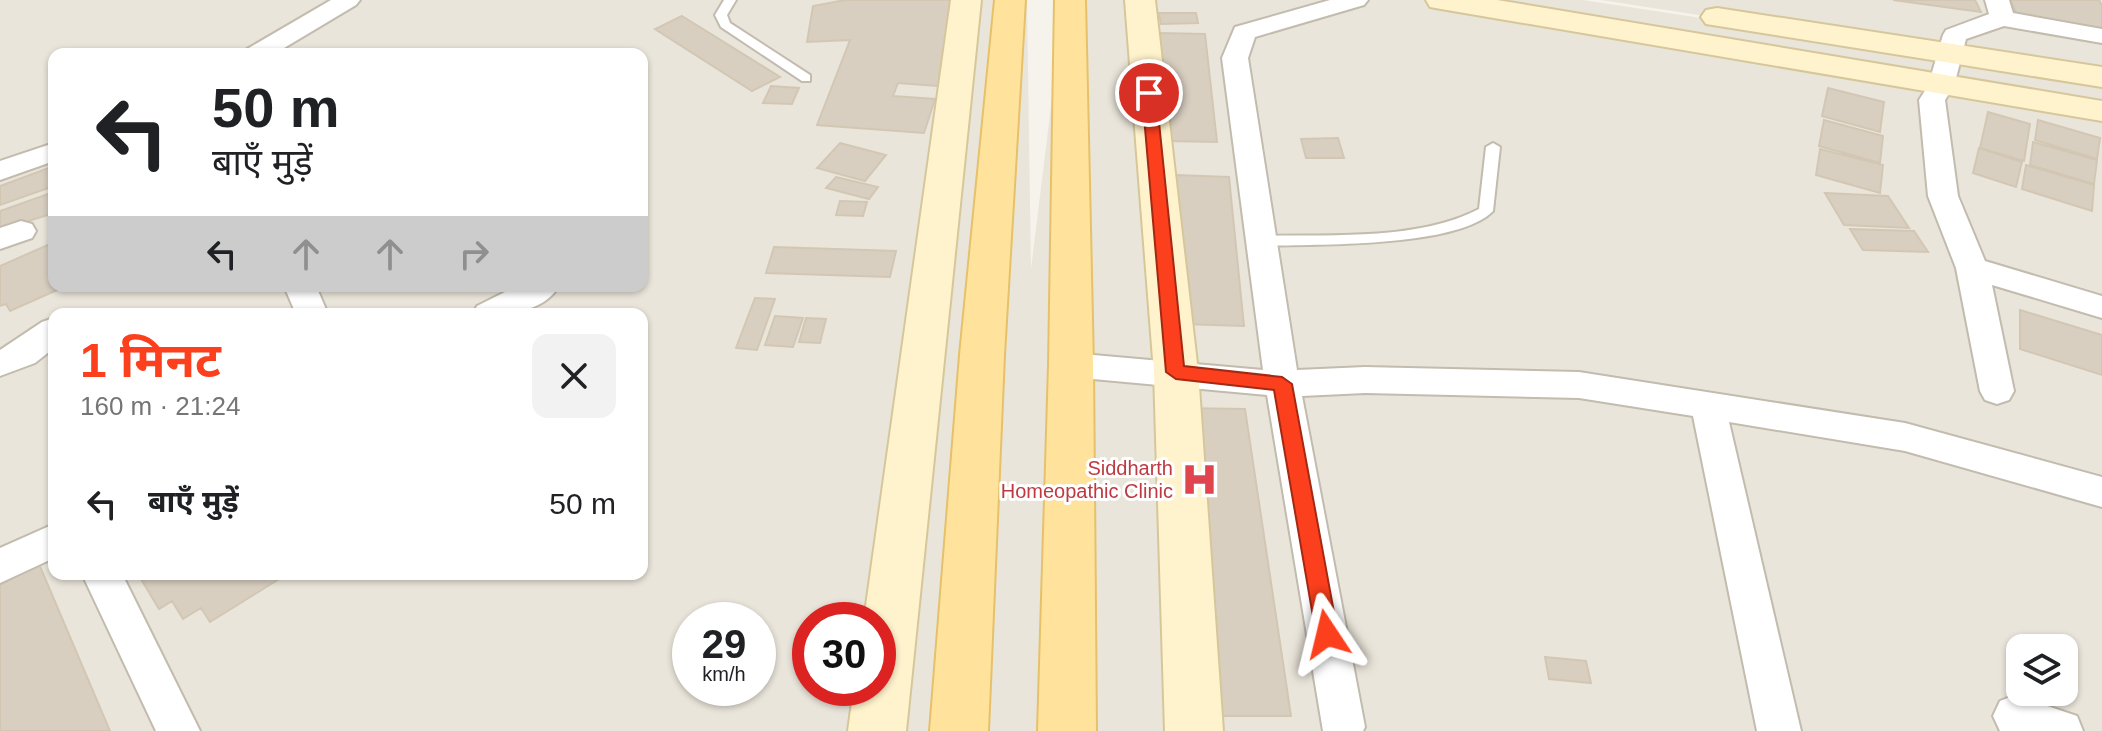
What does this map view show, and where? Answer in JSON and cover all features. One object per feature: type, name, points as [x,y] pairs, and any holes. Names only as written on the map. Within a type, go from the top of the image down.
[{"type":"main road","points":[[959,731],[982,355],[1010,0]]},
{"type":"main road","points":[[1067,731],[1071,365],[1070,0]]},
{"type":"street","points":[[266,48],[348,0]]},
{"type":"street","points":[[877,731],[966,0]]},
{"type":"street","points":[[1140,0],[1176,372],[1194,731]]},
{"type":"street","points":[[1343,727],[1282,384],[1235,58],[1244,32],[1356,0]]},
{"type":"street","points":[[1441,0],[1946,70],[2102,77]]},
{"type":"street","points":[[1610,0],[1946,70],[2102,111]]},
{"type":"street","points":[[1997,391],[1972,268],[1943,196],[1932,100],[1946,70],[1955,35],[2000,9],[2102,36]]},
{"type":"street","points":[[8,175],[48,154]]},
{"type":"street","points":[[1972,268],[2102,307]]},
{"type":"street","points":[[501,308],[531,292]]},
{"type":"street","points":[[0,339],[48,331]]},
{"type":"street","points":[[0,364],[23,354],[48,335]]},
{"type":"street","points":[[924,354],[982,355]]},
{"type":"street","points":[[1071,365],[1176,372],[1282,384],[1365,380],[1579,385],[1905,437],[2102,492]]},
{"type":"street","points":[[1708,406],[1779,731]]},
{"type":"street","points":[[0,566],[48,543]]},
{"type":"street","points":[[105,580],[177,731]]},
{"type":"street","points":[[2015,716],[2061,731]]},
{"type":"lane","points":[[730,0],[721,15],[725,25],[806,78]]},
{"type":"lane","points":[[1262,241],[1426,232],[1474,221],[1486,211],[1493,147]]},
{"type":"shaded area","points":[[0,0],[1027,0],[1031,269],[1064,0],[1583,0],[2102,79],[2102,731],[0,731]]},
{"type":"shaded area","points":[[1601,0],[2102,0],[2102,77]]},
{"type":"building","points":[[845,0],[961,0],[950,87],[898,83],[893,96],[935,99],[924,133],[817,125],[850,40],[807,42],[813,6]]},
{"type":"building","points":[[1893,0],[1975,0],[1981,12]]},
{"type":"building","points":[[2010,0],[2099,0],[2102,28],[2018,16]]},
{"type":"building","points":[[1159,13],[1196,13],[1198,23],[1161,24]]},
{"type":"building","points":[[682,16],[780,77],[752,91],[655,29]]},
{"type":"building","points":[[1159,33],[1205,34],[1217,142],[1166,141]]},
{"type":"building","points":[[771,86],[799,88],[792,104],[763,103]]},
{"type":"building","points":[[1828,88],[1884,102],[1880,132],[1822,116]]},
{"type":"building","points":[[1988,112],[2030,124],[2024,161],[1980,148]]},
{"type":"building","points":[[1824,120],[1883,136],[1880,163],[1819,146]]},
{"type":"building","points":[[2038,120],[2100,138],[2097,159],[2035,140]]},
{"type":"building","points":[[1338,138],[1344,158],[1306,158],[1301,139]]},
{"type":"building","points":[[2033,142],[2097,160],[2094,184],[2030,165]]},
{"type":"building","points":[[840,143],[886,155],[865,181],[817,168]]},
{"type":"building","points":[[1979,148],[2022,162],[2016,187],[1973,173]]},
{"type":"building","points":[[1820,149],[1883,165],[1880,193],[1816,175]]},
{"type":"building","points":[[2026,165],[2094,185],[2092,211],[2022,189]]},
{"type":"building","points":[[48,168],[48,188],[0,205],[0,186]]},
{"type":"building","points":[[1176,175],[1229,177],[1244,326],[1182,324]]},
{"type":"building","points":[[836,177],[878,187],[869,199],[826,188]]},
{"type":"building","points":[[1825,193],[1888,196],[1909,228],[1844,225]]},
{"type":"building","points":[[48,194],[48,215],[0,230],[0,211]]},
{"type":"building","points":[[840,201],[867,202],[863,216],[836,215]]},
{"type":"building","points":[[1850,229],[1914,231],[1928,252],[1863,250]]},
{"type":"building","points":[[48,245],[48,292],[53,292],[10,311],[6,304],[0,306],[0,266]]},
{"type":"building","points":[[774,247],[896,251],[890,277],[766,273]]},
{"type":"building","points":[[755,298],[775,299],[757,350],[736,348]]},
{"type":"building","points":[[2020,310],[2102,335],[2102,375],[2020,349]]},
{"type":"building","points":[[775,316],[803,318],[793,347],[765,345]]},
{"type":"building","points":[[806,318],[826,319],[820,343],[799,342]]},
{"type":"building","points":[[1180,408],[1245,409],[1291,716],[1210,716]]},
{"type":"building","points":[[39,564],[110,731],[0,731],[0,585]]},
{"type":"building","points":[[142,580],[277,580],[210,622],[201,608],[183,619],[172,601],[159,609]]},
{"type":"building","points":[[1545,657],[1586,661],[1591,683],[1549,679]]},
{"type":"place","name":"Siddharth Homeopathic Clinic","points":[[1199,479]]},
{"type":"route","points":[[1149,93],[1176,372],[1282,384],[1327,634]]}]
